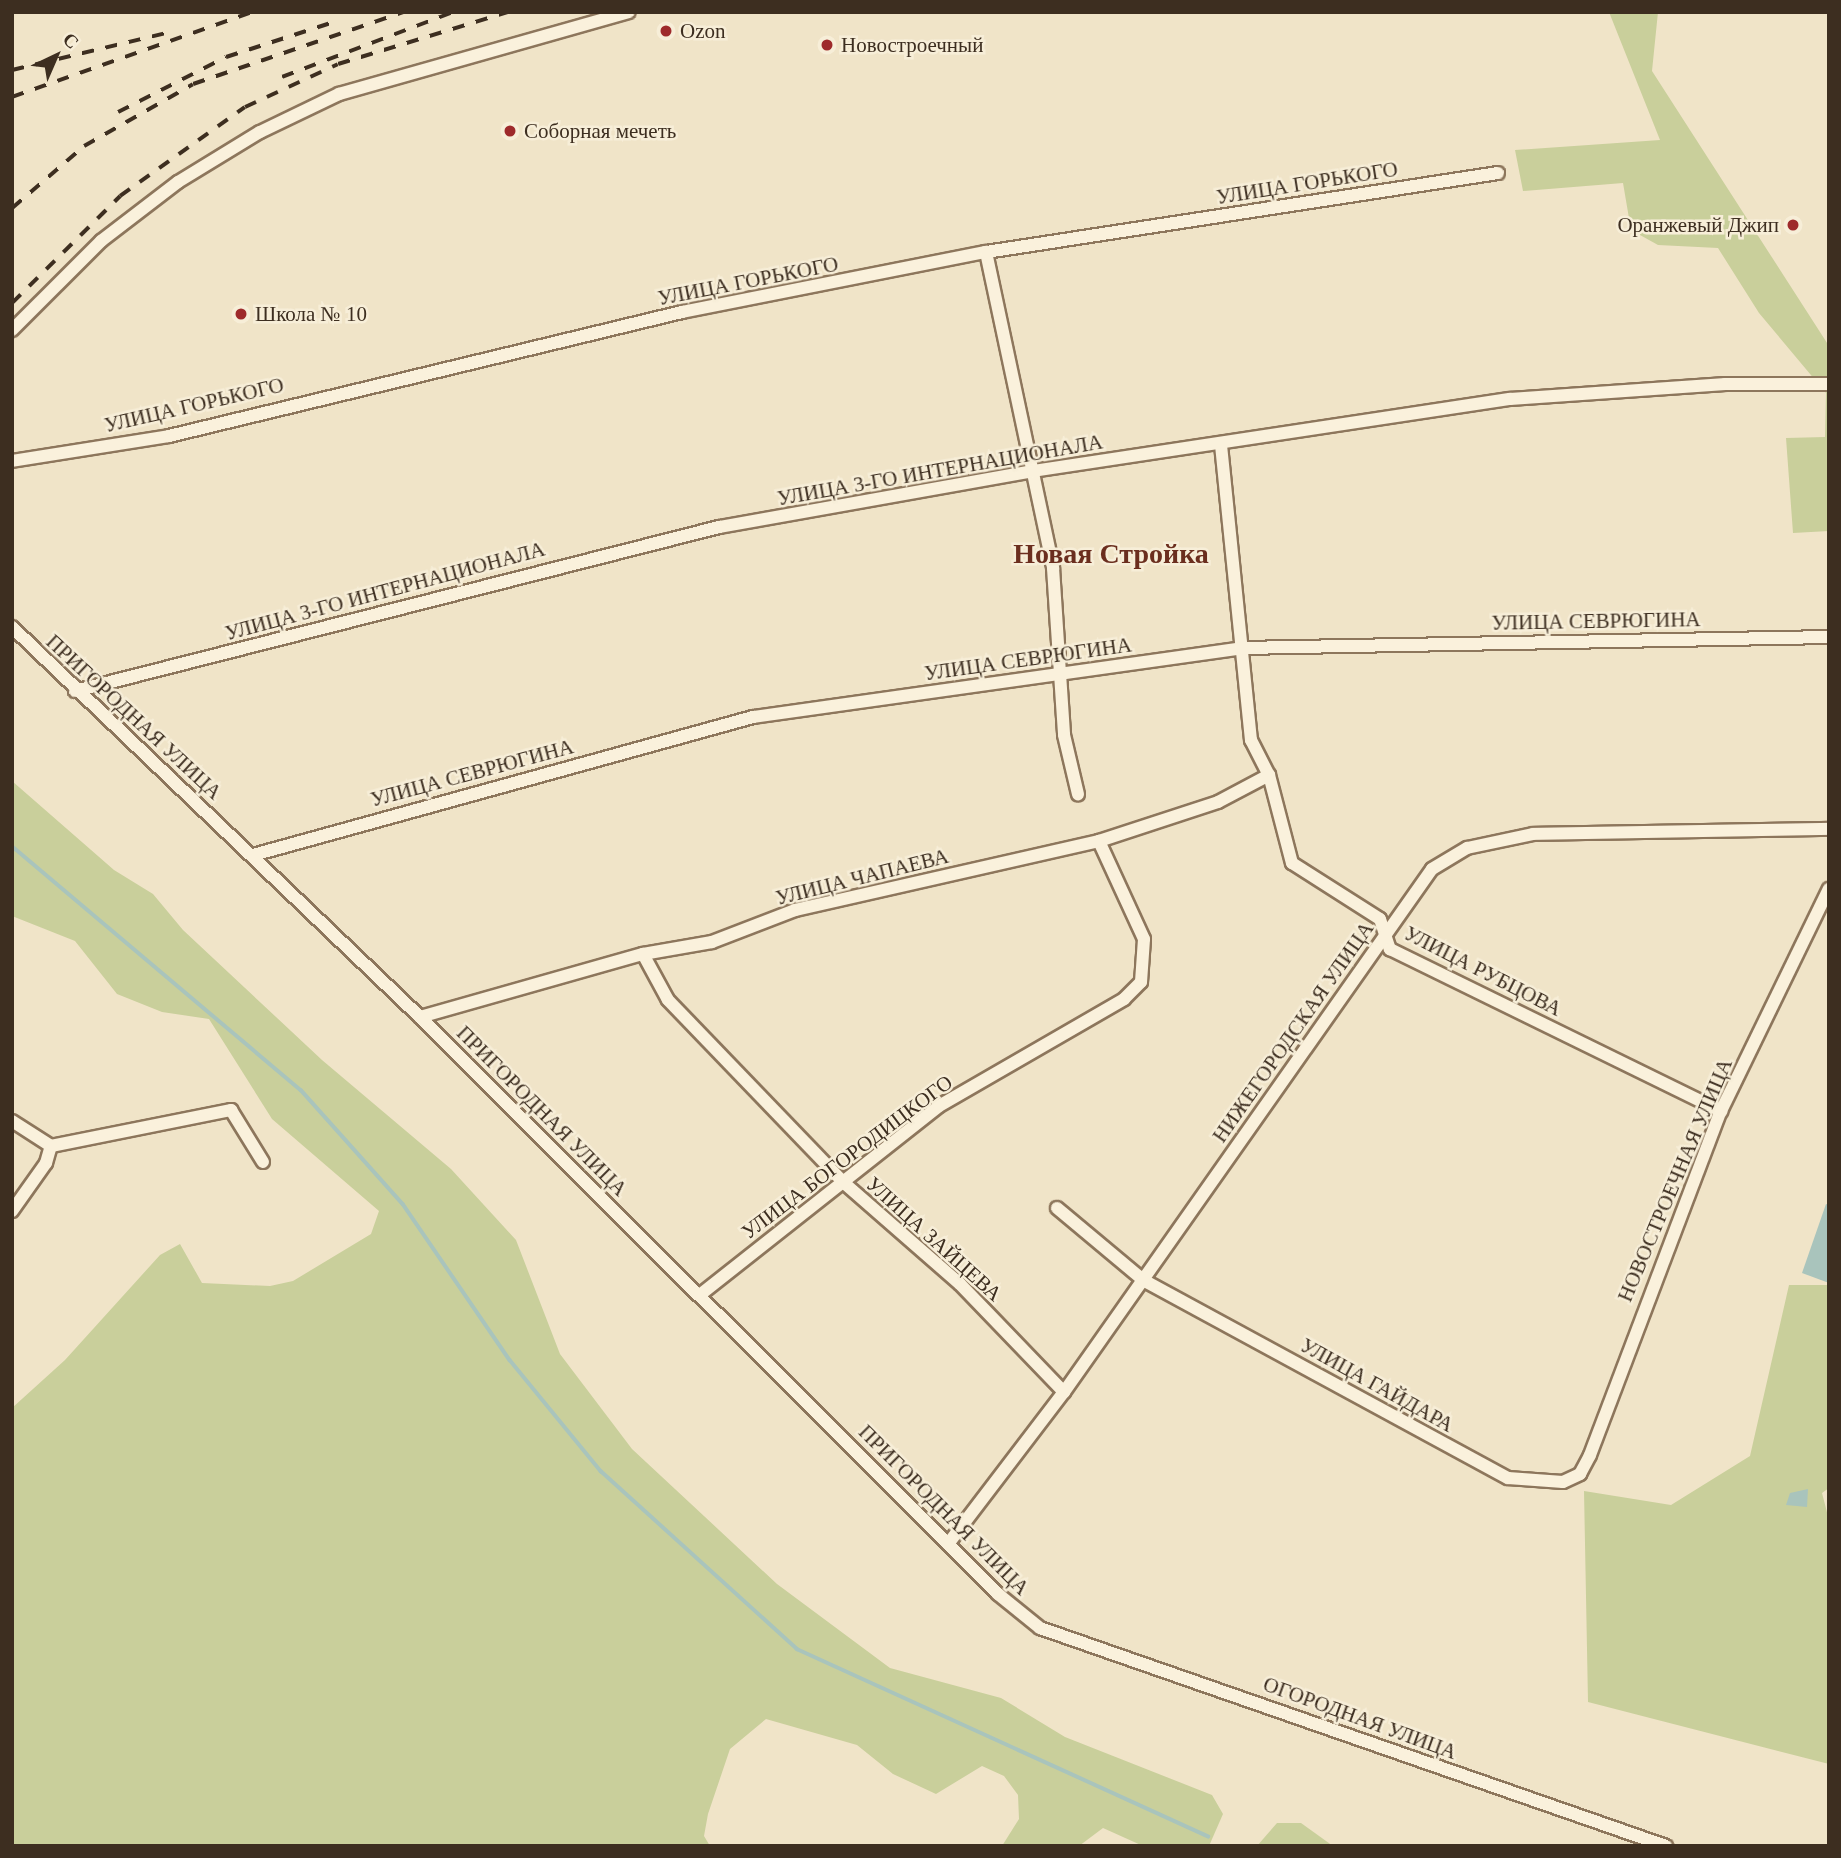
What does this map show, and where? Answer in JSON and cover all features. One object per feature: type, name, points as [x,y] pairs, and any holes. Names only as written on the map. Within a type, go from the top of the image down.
[{"type":"street","points":[[12,330],[101,241],[178,182],[260,132],[351,90],[629,12]]},
{"type":"street","name":"УЛИЦА ГОРЬКОГО","points":[[12,461],[169,436],[682,312],[986,252],[1498,173]]},
{"type":"street","points":[[986,252],[1053,568],[1057,674],[1078,794]]},
{"type":"street","name":"УЛИЦА 3-ГО ИНТЕРНАЦИОНАЛА","points":[[75,691],[719,527],[1033,471],[1221,445],[1510,399],[1726,384],[1829,384]]},
{"type":"street","name":"УЛИЦА РУБЦОВА","points":[[1221,445],[1251,740],[1269,775],[1292,863],[1380,919],[1390,949],[1721,1111]]},
{"type":"street","name":"ПРИГОРОДНАЯ УЛИЦА","points":[[12,626],[75,691],[253,855],[420,1017],[701,1294],[948,1544],[1040,1628]]},
{"type":"street","name":"УЛИЦА СЕВРЮГИНА","points":[[253,855],[754,717],[1241,648],[1829,637]]},
{"type":"street","name":"УЛИЦА ЧАПАЕВА","points":[[420,1017],[643,954],[712,942],[795,910],[1099,841],[1218,802],[1269,775]]},
{"type":"street","name":"НИЖЕГОРОДСКАЯ УЛИЦА","points":[[948,1544],[1064,1392],[1432,869],[1467,848],[1533,834],[1829,829]]},
{"type":"street","name":"УЛИЦА БОГОРОДИЦКОГО","points":[[701,1294],[939,1106],[1124,999],[1141,982],[1144,939],[1099,841]]},
{"type":"street","name":"НОВОСТРОЕЧНАЯ УЛИЦА","points":[[1590,1455],[1721,1111],[1829,889]]},
{"type":"street","name":"УЛИЦА ЗАЙЦЕВА","points":[[643,954],[668,1000],[843,1182],[960,1284],[1064,1392]]},
{"type":"street","points":[[12,1121],[51,1146],[231,1110],[263,1161]]},
{"type":"street","points":[[12,1211],[46,1163],[51,1146]]},
{"type":"street","name":"УЛИЦА ГАЙДАРА","points":[[1057,1208],[1143,1280],[1508,1478],[1563,1482],[1580,1474],[1590,1455]]},
{"type":"street","name":"ОГОРОДНАЯ УЛИЦА","points":[[1040,1628],[1666,1846]]},
{"type":"green space","points":[[1609,12],[1658,12],[1652,71],[1829,346],[1829,531],[1793,533],[1786,438],[1825,437],[1826,393],[1759,313],[1718,248],[1658,245],[1631,230],[1623,183],[1523,191],[1515,150],[1660,140]]},
{"type":"green space","points":[[12,781],[114,870],[153,894],[183,930],[322,1060],[451,1169],[516,1240],[560,1354],[632,1449],[777,1584],[890,1668],[1001,1698],[1065,1737],[1212,1795],[1223,1814],[1209,1846],[1143,1846],[1103,1828],[1079,1846],[1002,1846],[1019,1819],[1018,1795],[1004,1776],[982,1766],[936,1794],[893,1774],[857,1745],[766,1719],[730,1749],[708,1814],[704,1836],[710,1846],[12,1846],[12,1408],[65,1360],[160,1255],[180,1244],[202,1283],[270,1286],[293,1281],[371,1234],[379,1211],[272,1119],[209,1019],[162,1012],[117,994],[75,941],[12,916]]},
{"type":"green space","points":[[1789,1285],[1829,1285],[1829,1488],[1822,1493],[1829,1520],[1829,1764],[1588,1702],[1584,1491],[1671,1505],[1750,1456]]},
{"type":"green space","points":[[1277,1823],[1301,1823],[1333,1846],[1257,1846]]},
{"type":"water","points":[[1826,1204],[1829,1205],[1829,1283],[1802,1273]]},
{"type":"water","points":[[1808,1489],[1807,1507],[1786,1505],[1790,1493]]},
{"type":"waterway","points":[[12,846],[301,1090],[403,1204],[510,1360],[601,1471],[797,1649],[1208,1836]]},
{"type":"railway","points":[[12,97],[252,12]]},
{"type":"railway","points":[[12,208],[84,146],[193,84],[403,12]]},
{"type":"railway","points":[[282,77],[453,12]]},
{"type":"railway","points":[[12,303],[120,196],[245,107],[338,64],[508,12]]},
{"type":"railway","points":[[118,112],[226,57],[334,22]]},
{"type":"railway","points":[[12,70],[166,33]]},
{"type":"place","name":"Ozon","points":[[666,31]]},
{"type":"place","name":"Новостроечный","points":[[827,45]]},
{"type":"place","name":"Соборная мечеть","points":[[510,131]]},
{"type":"place","name":"Оранжевый Джип","points":[[1793,225]]},
{"type":"place","name":"Школа № 10","points":[[241,314]]},
{"type":"district","name":"Новая Стройка","points":[[1111,554]]}]
